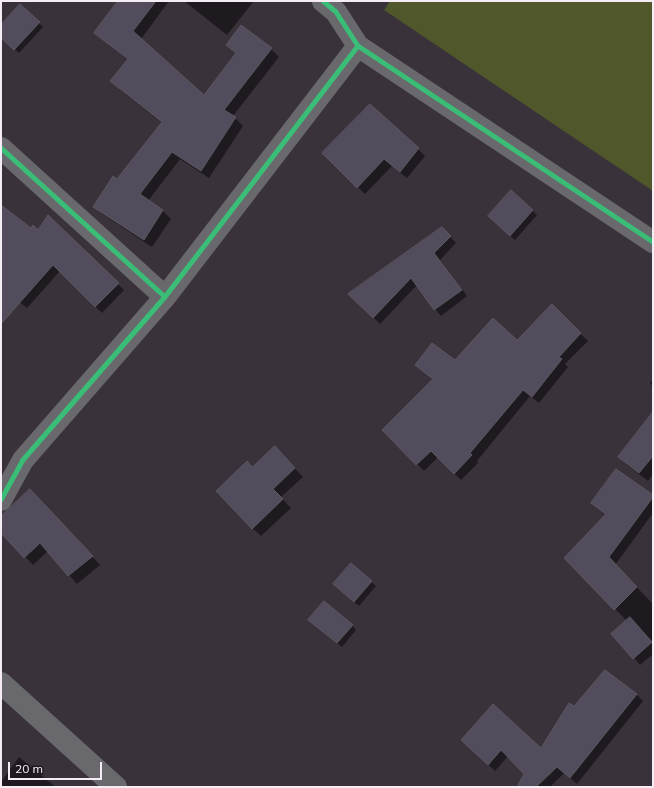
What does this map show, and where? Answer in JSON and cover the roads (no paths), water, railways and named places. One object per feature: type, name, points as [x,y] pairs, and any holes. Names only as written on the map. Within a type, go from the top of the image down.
[{"type":"street","points":[[334,5],[358,46],[653,242]]},
{"type":"street","points":[[1,500],[23,460],[165,297],[358,46]]},
{"type":"street","points":[[1,148],[165,297]]},
{"type":"street","points":[[1,683],[116,787]]}]
